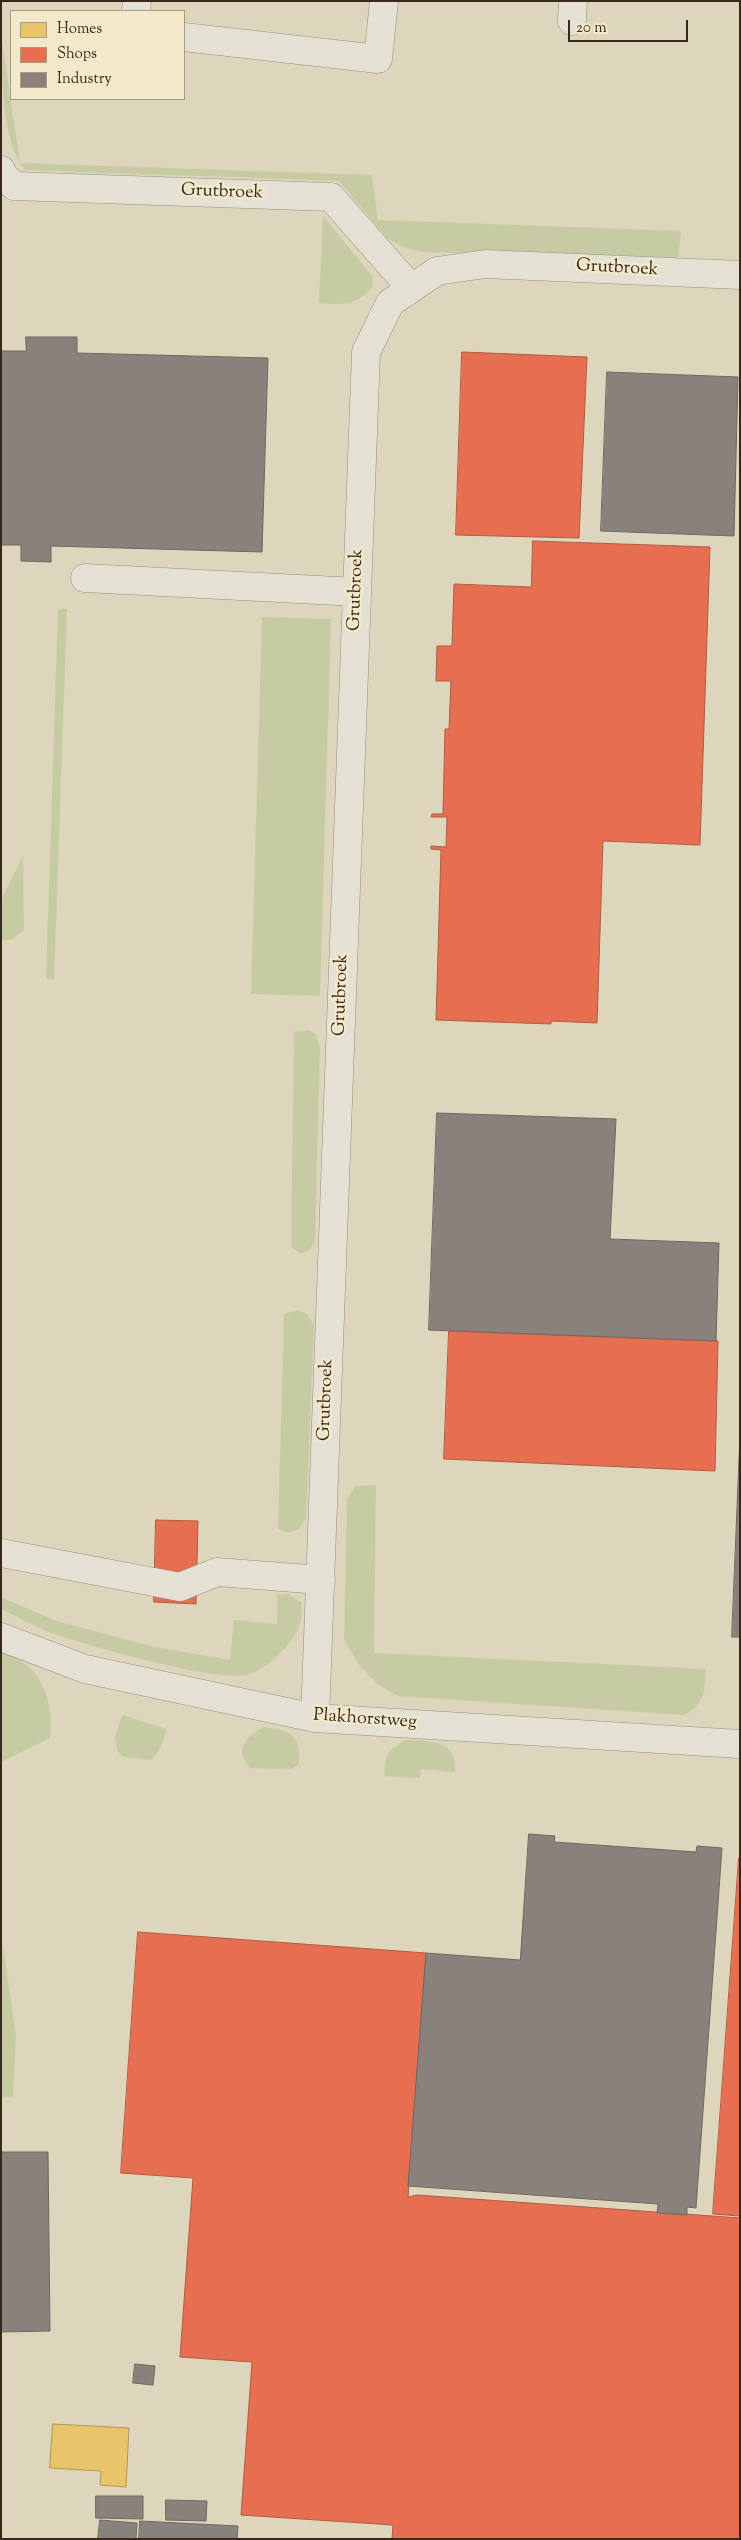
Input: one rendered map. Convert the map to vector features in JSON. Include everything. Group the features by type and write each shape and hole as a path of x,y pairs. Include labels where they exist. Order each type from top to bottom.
{"street":[{"path":"185,37 378,58 384,1"},
{"name":"Grutbroek","path":"1,170 2,174 14,186 331,197 411,288"},
{"name":"Grutbroek","path":"316,1718 366,352 390,303 436,271 485,264 740,275"},
{"path":"85,578 357,592"},
{"path":"1,1552 180,1587 217,1572 320,1580"},
{"name":"Plakhorstweg","path":"1,1637 85,1669 316,1718 740,1744"}],"green space":[{"path":"1,34 20,162 17,158 7,124"},
{"path":"21,163 372,175 378,220 681,231 678,258 423,252 403,247 387,238 339,181 25,170"},
{"path":"323,216 373,277 373,287 360,298 349,303 319,303"},
{"path":"58,609 67,609 54,980 46,978"},
{"path":"262,617 331,619 320,996 251,994"},
{"path":"23,856 24,930 11,940 1,940 1,900"},
{"path":"309,1030 316,1035 320,1048 315,1241 310,1249 301,1254 291,1247 294,1032"},
{"path":"298,1310 307,1314 314,1325 306,1518 299,1529 288,1533 278,1529 284,1314"},
{"path":"376,1485 374,1653 706,1669 703,1696 700,1701 685,1715 398,1696 377,1684 360,1666 344,1640 347,1499 356,1486"},
{"path":"288,1594 301,1602 302,1608 301,1620 294,1637 265,1666 250,1674 235,1676 211,1674 117,1653 46,1631 1,1609 1,1597 56,1621 155,1647 230,1660 234,1620 277,1624 277,1595"},
{"path":"4,1653 28,1666 35,1673 48,1699 51,1728 50,1738 1,1762 1,1654"},
{"path":"122,1715 167,1729 160,1749 151,1760 124,1757 117,1751 115,1738"},
{"path":"263,1727 280,1730 292,1735 298,1746 299,1764 292,1769 250,1768 245,1761 242,1750 251,1735"},
{"path":"406,1740 441,1744 452,1754 455,1761 455,1772 421,1769 420,1778 384,1776 385,1762 388,1754 394,1747"},
{"path":"1,1933 16,2036 13,2097 1,2097"}],"building: Homes":[{"path":"53,2424 129,2428 126,2487 100,2485 101,2471 50,2468"}],"building: Shops":[{"path":"462,352 587,357 579,538 456,535"},
{"path":"533,541 710,547 700,845 603,841 597,1023 551,1021 551,1024 436,1020 441,850 431,849 431,846 446,847 447,817 431,817 432,814 443,814 445,729 449,729 451,681 436,681 437,646 452,646 454,584 531,587"},
{"path":"449,1331 718,1341 715,1471 444,1459"},
{"path":"156,1520 198,1521 196,1604 154,1602"},
{"path":"740,1858 740,2216 713,2214"},
{"path":"138,1932 426,1953 408,2197 417,2195 740,2218 740,2539 392,2539 393,2525 241,2515 252,2362 180,2357 193,2178 121,2173"}],"building: Industry":[{"path":"26,337 77,337 77,353 268,358 262,552 51,546 51,562 21,561 21,545 1,545 1,351 26,351"},
{"path":"607,372 738,377 734,536 601,531"},
{"path":"437,1113 616,1119 610,1239 719,1243 716,1341 429,1330"},
{"path":"740,1436 740,1637 732,1637"},
{"path":"529,1834 555,1836 554,1842 696,1852 697,1846 722,1848 696,2208 687,2207 687,2215 657,2213 658,2204 408,2186 426,1953 520,1960"},
{"path":"1,2152 48,2152 50,2331 1,2332"},
{"path":"135,2364 155,2366 153,2385 133,2383"},
{"path":"96,2496 143,2496 143,2519 96,2518"},
{"path":"166,2500 207,2501 206,2521 166,2520"},
{"path":"100,2520 137,2523 136,2539 98,2539"},
{"path":"140,2521 238,2526 237,2539 139,2539"}]}
